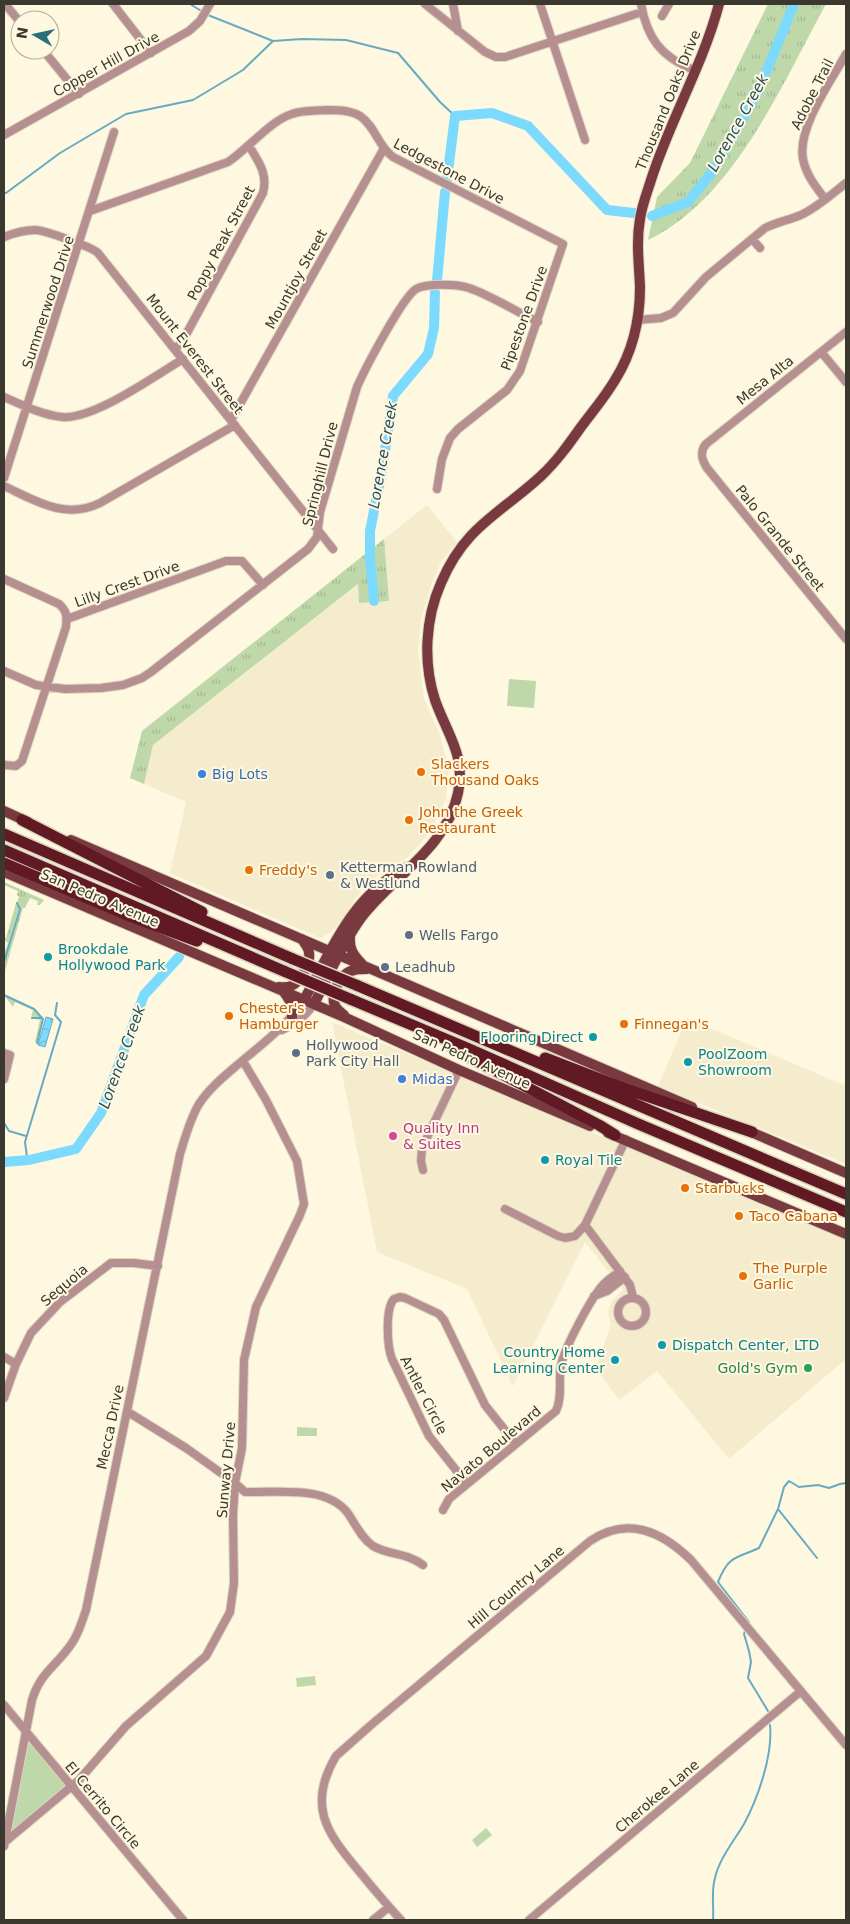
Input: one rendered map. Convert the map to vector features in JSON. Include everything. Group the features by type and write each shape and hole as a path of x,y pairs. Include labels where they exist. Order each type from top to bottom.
{"highway":[{"path":"22,820 293,959"},
{"path":"4,834 846,1194"},
{"path":"4,850 846,1212"},
{"path":"4,863 127,915 231,954 272,966"},
{"path":"418,1028 461,1053 620,1137"},
{"path":"455,1028 514,1046 623,1088 752,1132"}],"main road":[{"name":"Thousand Oaks Drive","path":"314,1004 346,933 351,914 372,891 393,874 413,863 428,848 450,816 459,783 460,767 457,750 431,687 428,666 428,629 434,599 447,568 464,542 484,521 532,484 553,464 605,395 627,358 637,320 640,286 638,238 642,210 664,140 709,35 719,4"},
{"path":"4,811 846,1173"},
{"name":"San Pedro Avenue","path":"4,872 350,1019 459,1070 846,1234"},
{"path":"302,939 322,942 346,933 354,957 367,968"},
{"path":"278,989 289,987 299,979 310,956 309,950 302,939"},
{"name":"Mecca Drive","path":"304,1000 335,954"},
{"path":"350,1019 339,1011 334,1003 337,987 348,972 367,968"},
{"path":"278,989 290,1000 292,1017"}],"street":[{"path":"113,4 151,53"},
{"name":"Copper Hill Drive","path":"4,134 193,28 200,21 210,4"},
{"path":"425,4 485,52 499,57 505,57 552,41 641,8 650,34 659,47 676,62 694,70"},
{"path":"453,4 458,31"},
{"path":"540,4 585,140"},
{"path":"662,16 668,4"},
{"name":"Adobe Trail","path":"826,199 808,172 803,159 803,140 808,122 846,54"},
{"path":"51,60 78,94"},
{"name":"Ledgestone Drive","path":"90,210 224,164 249,146 274,124 292,114 336,110 354,113 362,118 375,135 383,150 393,158 563,244"},
{"name":"Summerwood Drive","path":"4,478 114,132"},
{"name":"Poppy Peak Street","path":"175,349 182,342 263,193 265,186 264,172 249,146"},
{"name":"Mountjoy Street","path":"233,423 383,150"},
{"path":"637,320 661,318 673,313 706,277 752,239 774,223 804,214 846,183"},
{"name":"Mount Everest Street","path":"4,236 24,231 41,230 98,253 333,549"},
{"path":"752,239 760,248"},
{"name":"Pipestone Drive","path":"437,489 447,443 458,428 507,390 523,364 563,244"},
{"name":"Springhill Drive","path":"4,672 36,685 65,689 112,688 138,680 151,672 308,549 314,542 318,530 320,512 357,387 404,302 412,292 426,286 466,287 538,322"},
{"name":"Mesa Alta","path":"702,450 706,444 846,332"},
{"path":"822,353 846,382"},
{"path":"4,397 46,414 62,417 85,414 98,409 183,359"},
{"path":"4,486 56,508 68,511 88,508 100,503 233,423"},
{"name":"Palo Grande Street","path":"702,450 702,456 707,468 846,639"},
{"name":"Lilly Crest Drive","path":"4,579 59,604 65,610 67,619 226,561 242,562 262,585"},
{"path":"4,766 16,766 22,760 67,619"},
{"name":"Mecca Drive","path":"4,1844 32,1700 36,1688 41,1678 72,1643 86,1610 180,1154 199,1104 215,1084 276,1034 292,1017 304,1000"},
{"name":"Mecca Drive","path":"276,1034 298,1022 314,1004"},
{"path":"4,1078 7,1054"},
{"name":"Sunway Drive","path":"4,1844 72,1787 126,1726 206,1656 230,1612 234,1583 233,1516 235,1483 242,1448 244,1360 250,1326 256,1307 304,1204 298,1161 243,1061"},
{"path":"422,1170 422,1148 459,1070"},
{"path":"505,1209 564,1238 575,1236 585,1225 620,1137"},
{"path":"585,1225 630,1285 633,1297"},
{"name":"Sequoia","path":"4,1398 16,1364 31,1333 60,1302 111,1263 158,1266"},
{"name":"Navato Boulevard","path":"443,1510 449,1499 556,1411 560,1398 562,1364 594,1296 607,1291 622,1274"},
{"name":"Antler Circle","path":"468,1484 429,1436 392,1359 389,1347 389,1309 394,1299 406,1298 439,1314 444,1320 485,1405 516,1444"},
{"path":"4,1357 16,1364"},
{"path":"128,1412 186,1448 245,1492 308,1493 334,1500 346,1511 372,1545 408,1556 422,1565"},
{"name":"Hill Country Lane","path":"401,1920 339,1847 327,1828 323,1814 322,1798 324,1784 332,1763 336,1756 371,1724 595,1538 606,1533 631,1529 652,1532 675,1545 690,1560 846,1745"},
{"name":"Cherokee Lane","path":"529,1920 801,1691"},
{"name":"El Cerrito Circle","path":"4,1706 183,1920"},
{"path":"373,1920 389,1907"}],"shaded area":[{"path":"427,505 457,542 441,562 431,586 421,619 418,651 424,698 440,735 449,770 446,798 431,831 407,858 366,883 340,923 330,933 320,938 170,873 186,802 144,784 153,745 359,584 388,601 384,539"},
{"path":"687,1018 846,1086 846,1164 658,1086"},
{"path":"332,1022 846,1240 846,1359 729,1459 657,1371 619,1400 596,1368 611,1325 608,1312 611,1302 623,1290 585,1242 513,1386 467,1289 377,1252"}],"green space":[{"path":"768,4 826,4 773,103 753,137 731,168 706,197 679,221 648,240 657,197 690,163"},
{"path":"384,539 389,601 359,603 358,584 153,745 144,784 130,778 142,731"},
{"path":"509,679 536,681 534,708 507,706"},
{"path":"4,882 44,900 40,905 37,905 38,901 30,898 25,908 23,908 4,974 4,963 20,908 4,961 4,954 8,943 4,940 4,937 6,938 16,903 19,906 17,903 19,897 17,895 18,891 4,885"},
{"path":"4,995 34,1010 43,1019 37,1042 35,1042 40,1020 31,1018 33,1010 15,1002 13,1007"},
{"path":"297,1427 317,1428 317,1436 297,1436"},
{"path":"315,1676 316,1685 297,1687 296,1678"},
{"path":"27,1742 30,1742 66,1786 12,1834 8,1834"},
{"path":"486,1828 492,1835 477,1847 472,1840"}],"water":[{"path":"46,1017 53,1019 45,1047 38,1045"}],"waterway":[{"path":"190,4 203,12"},
{"name":"Lorence Creek","path":"652,216 688,202 713,171 758,92 794,4"},
{"path":"208,15 273,41"},
{"path":"4,193 60,153 126,114 193,100 243,70 273,41 302,39 346,40 398,53 440,102 455,116"},
{"name":"Lorence Creek","path":"447,179 455,116 492,113 528,126 607,210 634,213"},
{"name":"Lorence Creek","path":"437,281 445,192"},
{"name":"Lorence Creek","path":"374,601 370,558 370,531 382,471 393,396 428,354 434,328 435,293"},
{"path":"4,962 20,909 17,903"},
{"name":"Lorence Creek","path":"4,1162 29,1160 76,1149 101,1113 144,995 179,957"},
{"path":"4,995 34,1009 43,1019 37,1043"},
{"path":"29,1160 25,1142 61,1022 55,1015 57,1003"},
{"path":"32,1018 41,1018"},
{"path":"4,1123 9,1131 26,1136"},
{"path":"749,1622 718,1582 729,1562 738,1556 759,1548 778,1509 784,1487 789,1481 799,1487 818,1485 829,1488 846,1483"},
{"path":"778,1509 817,1558"},
{"path":"745,1631 744,1634 751,1662 748,1678 768,1711"},
{"path":"713,1920 713,1888 717,1871 723,1857 744,1824 759,1789 767,1763 770,1725"}],"place":[{"name":"Slackers Thousand Oaks","path":"421,772"},
{"name":"Big Lots","path":"202,774"},
{"name":"John the Greek Restaurant","path":"409,820"},
{"name":"Freddy's","path":"249,870"},
{"name":"Ketterman Rowland & Westlund","path":"330,875"},
{"name":"Wells Fargo","path":"409,935"},
{"name":"Brookdale Hollywood Park","path":"48,957"},
{"name":"Leadhub","path":"385,967"},
{"name":"Chester's Hamburger","path":"229,1016"},
{"name":"Finnegan's","path":"624,1024"},
{"name":"Flooring Direct","path":"593,1037"},
{"name":"Hollywood Park City Hall","path":"296,1053"},
{"name":"PoolZoom Showroom","path":"688,1062"},
{"name":"Midas","path":"402,1079"},
{"name":"Quality Inn & Suites","path":"393,1136"},
{"name":"Royal Tile","path":"545,1160"},
{"name":"Starbucks","path":"685,1188"},
{"name":"Taco Cabana","path":"739,1216"},
{"name":"The Purple Garlic","path":"743,1276"},
{"name":"Dispatch Center, LTD","path":"662,1345"},
{"name":"Country Home Learning Center","path":"615,1360"},
{"name":"Gold's Gym","path":"808,1368"}]}
